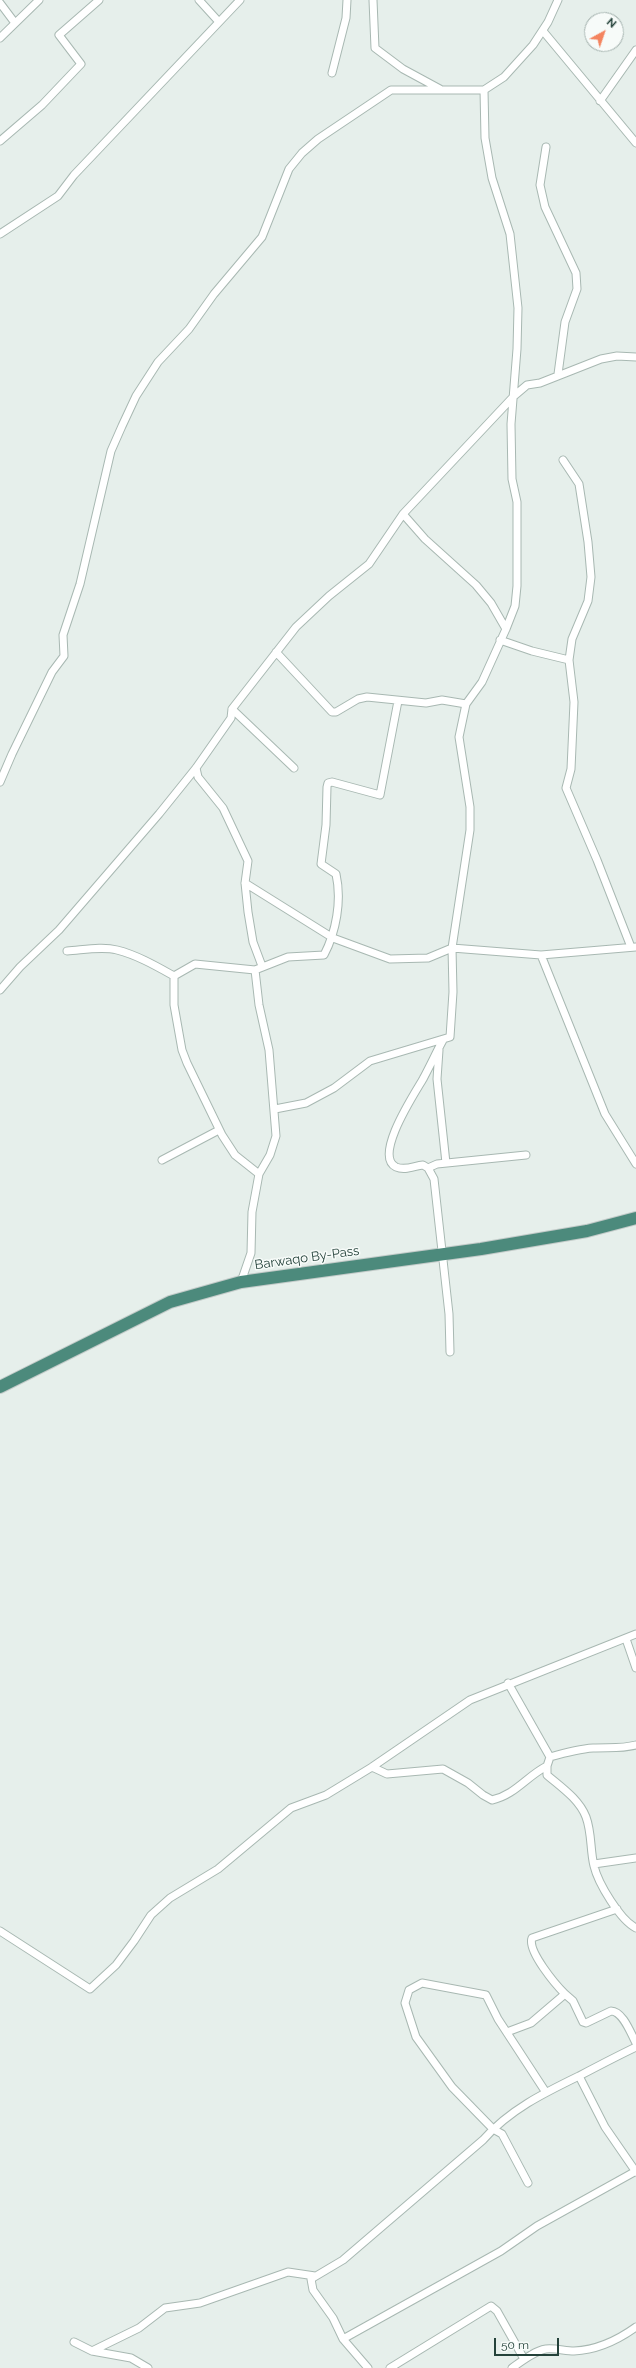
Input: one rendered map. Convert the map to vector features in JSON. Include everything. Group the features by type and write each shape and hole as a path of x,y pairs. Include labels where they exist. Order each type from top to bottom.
{"highway":[{"name":"Barwaqo By-Pass","path":"0,1387 170,1302 241,1282 587,1231 636,1218"}],"street":[{"path":"0,38 40,0"},
{"path":"0,141 42,105 81,64 59,35 99,0"},
{"path":"199,0 219,22"},
{"path":"0,234 58,196 74,174 240,0"},
{"path":"332,73 346,18 347,0"},
{"path":"373,0 375,48 403,69 441,90"},
{"path":"0,782 52,672 64,656 63,635 80,584 111,451 136,396 166,351 189,329 214,294 262,237 289,169 302,153 342,122 391,90 484,90 504,77 543,31 558,0"},
{"path":"0,4 15,23"},
{"path":"543,31 636,143"},
{"path":"600,101 636,50"},
{"path":"275,1109 306,1103 334,1088 370,1061 402,1050 450,1038 453,992 452,948 470,830 470,807 459,737 466,704 482,682 515,606 517,586 517,502 512,479 511,455 518,308 510,234 492,178 486,138 484,90"},
{"path":"546,147 540,185 545,207 576,273 577,289 565,322 558,374"},
{"path":"0,990 20,967 59,930 196,768 231,718 232,709 296,627 329,596 369,564 403,514 514,396 527,385 540,383 558,374 617,356 636,358"},
{"path":"245,883 333,938 390,959 428,958 452,948 541,955 633,947 566,788 571,769 574,702 569,660 572,639 588,601 591,577 588,542 579,484 563,460"},
{"path":"403,514 425,539 476,585 491,603 506,629"},
{"path":"500,640 532,651 569,660"},
{"path":"276,652 332,712 336,712 358,699 367,698 398,702 426,703 442,700 466,704"},
{"path":"174,976 195,964 255,970 262,966 299,955 324,955 333,938 338,886 336,874 321,864 326,824 328,783 332,782 380,795 398,702"},
{"path":"232,709 294,768"},
{"path":"196,768 198,776 223,808 248,861 245,883 253,942 262,966"},
{"path":"67,951 102,948 117,950 151,962 174,976"},
{"path":"541,955 605,1114 636,1164"},
{"path":"241,1282 251,1253 252,1212 259,1174 270,1155 276,1136 269,1050 259,1005 255,970"},
{"path":"174,976 174,1005 182,1050 219,1130 235,1155 259,1174"},
{"path":"443,1040 397,1126 389,1151 390,1160 395,1167 405,1169 423,1165 428,1168 434,1179 449,1314 450,1352"},
{"path":"439,1048 437,1079 446,1163"},
{"path":"162,1160 219,1130"},
{"path":"428,1168 446,1163 526,1155"},
{"path":"0,1931 90,1989 116,1965 151,1915 170,1898 218,1869 291,1808 326,1795 372,1768 470,1700 508,1683 636,1634"},
{"path":"626,1639 636,1668"},
{"path":"508,1683 550,1757 547,1766 547,1775 567,1790 586,1816 596,1873 617,1910 636,1928"},
{"path":"550,1757 571,1751 624,1748 636,1745"},
{"path":"372,1768 387,1774 443,1769 468,1783 482,1796 492,1800 508,1795 534,1773 547,1766"},
{"path":"594,1864 636,1858"},
{"path":"368,2368 343,2339 333,2318 311,2285 310,2281 315,2276 343,2260 483,2140 493,2129 545,2091 579,2076 636,2045 620,2015 616,2011 611,2011 586,2023 583,2022 572,2001 547,1974 531,1944 531,1940 534,1936 617,1910"},
{"path":"528,2183 502,2134 493,2129 452,2087 416,2037 405,2003 409,1990 422,1983 486,1995 507,2032 545,2091"},
{"path":"507,2032 531,2023 565,1994"},
{"path":"343,2339 501,2251 538,2226 636,2171 606,2127 579,2076"},
{"path":"92,2351 139,2328 165,2308 200,2303 288,2272 315,2276"},
{"path":"390,2368 491,2306 497,2311 524,2359"},
{"path":"512,2368 524,2359 547,2349 574,2351 592,2348 618,2340 636,2327"},
{"path":"74,2342 92,2351 131,2358 148,2368"}]}
